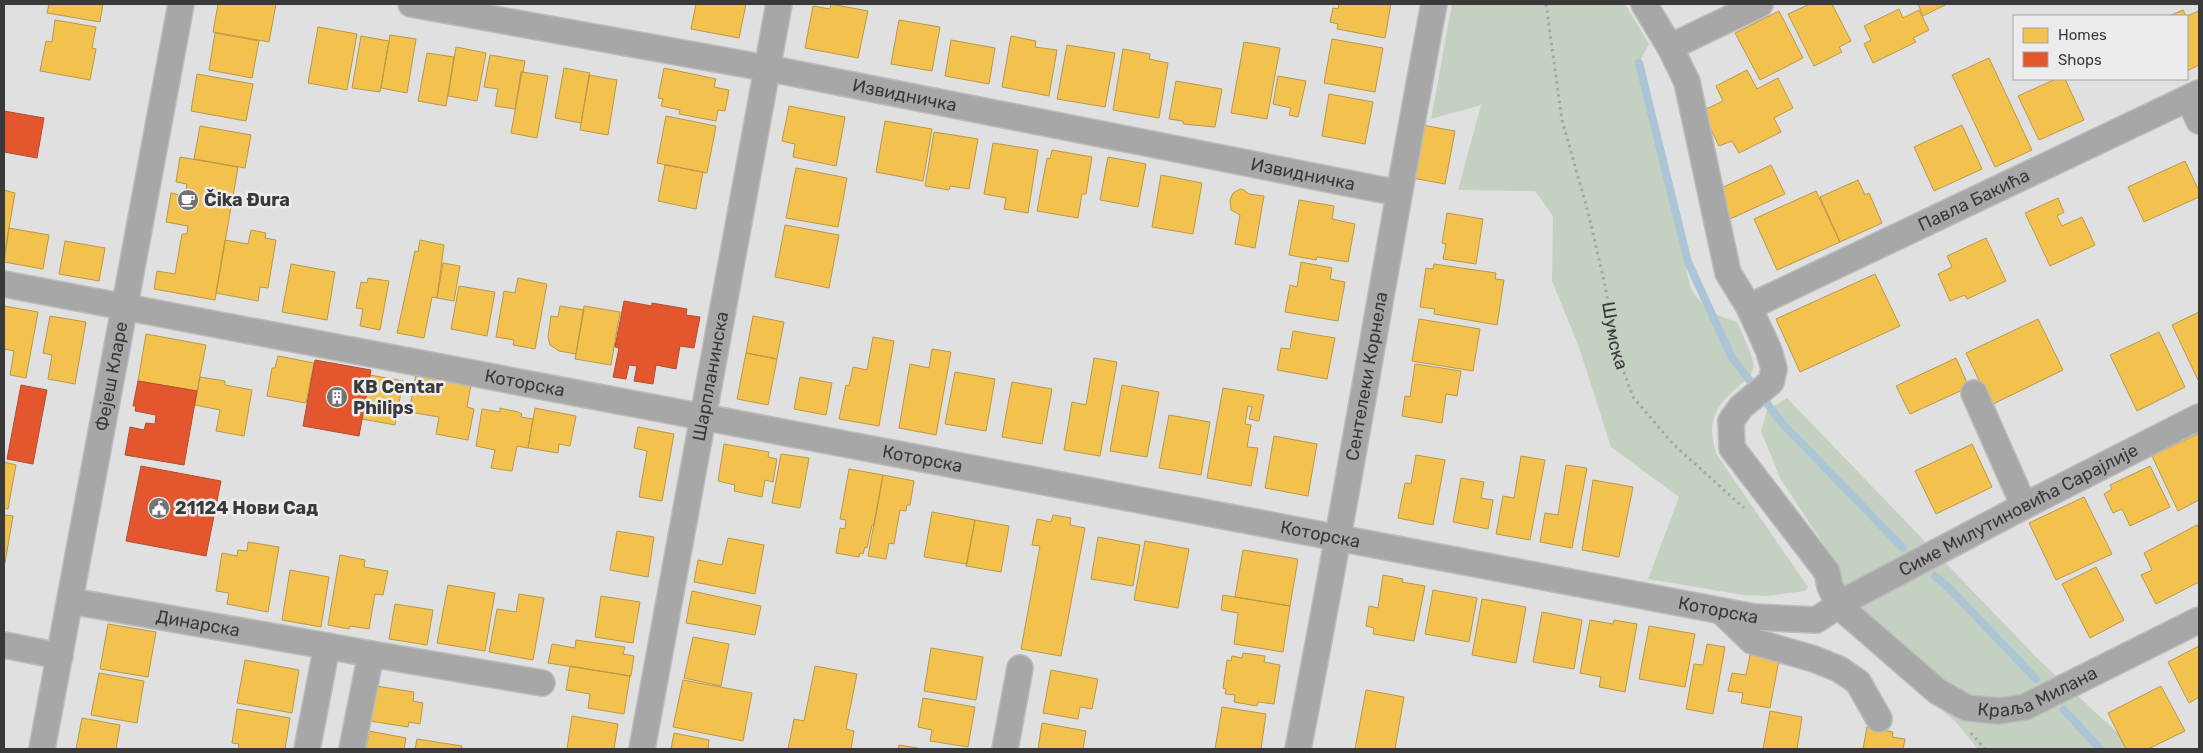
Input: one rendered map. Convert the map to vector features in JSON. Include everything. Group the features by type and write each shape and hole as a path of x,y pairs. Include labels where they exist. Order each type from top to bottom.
{"street":[{"name":"Фејеш Кларе","path":"42,749 181,4"},
{"name":"Извидничка","path":"411,4 766,68 1398,193"},
{"name":"Шарпланинска","path":"642,749 779,4"},
{"name":"Сентелеки Корнела","path":"1298,749 1340,537 1398,193 1434,4"},
{"path":"1644,4 1670,47 1687,82 1728,273 1749,307 1769,351 1774,369 1771,382 1741,407 1731,421 1732,448 1827,572 1830,586 1839,606"},
{"path":"1670,47 1760,4"},
{"path":"2194,96 2199,121"},
{"name":"Павла Бакића","path":"1749,307 2194,96"},
{"name":"Которска","path":"4,284 1754,617 1816,620 1839,606"},
{"path":"1974,393 2024,506"},
{"name":"Симе Милутиновића Сарајлије","path":"1839,606 1850,598 2024,506 2199,417"},
{"name":"Динарска","path":"70,601 542,683"},
{"name":"Краља Милана","path":"1839,606 1967,717 2025,707 2199,620"},
{"path":"1721,611 1752,641 1814,659 1839,669 1858,682 1879,719"},
{"path":"4,645 60,656"},
{"path":"307,749 327,646"},
{"path":"352,749 371,654"},
{"path":"1005,749 1020,668"}],"path":[{"name":"Шумска","path":"1546,4 1562,120 1588,212 1605,285 1616,350 1633,397 1673,444 1745,509"},
{"path":"1967,717 1985,749"}],"green space":[{"path":"1452,4 1625,4 1649,44 1641,59 1640,80 1691,289 1710,311 1737,322 1752,359 1753,369 1751,374 1723,402 1714,417 1712,434 1717,455 1808,587 1805,591 1767,596 1743,595 1648,579 1679,497 1611,447 1579,347 1552,281 1553,216 1535,191 1458,190 1481,105 1431,119"},
{"path":"1787,398 2038,659 2135,749 1978,749 1955,721 1843,628 1838,566 1780,478 1761,431 1767,410"}],"building: Homes":[{"path":"49,4 103,4 100,22 47,13"},
{"path":"218,4 276,4 269,42 213,32"},
{"path":"696,4 746,4 739,38 691,29"},
{"path":"831,4 868,11 858,58 805,48 813,6 830,9"},
{"path":"1339,4 1391,4 1385,38 1337,29 1338,24 1330,22 1333,8 1338,9"},
{"path":"1810,4 1832,4 1851,41 1839,47 1842,52 1814,66 1788,14"},
{"path":"1918,4 1947,4 1923,16"},
{"path":"1899,9 1903,18 1919,10 1929,30 1913,38 1916,42 1873,63 1864,44 1871,40 1864,26"},
{"path":"2183,10 2186,15 2171,15"},
{"path":"1779,11 1803,58 1760,80 1735,33"},
{"path":"2199,11 2199,65 2188,70 2188,16"},
{"path":"55,20 96,27 92,48 96,49 90,80 40,71 46,41 52,42"},
{"path":"899,20 940,27 932,71 891,64"},
{"path":"318,27 357,34 347,90 308,83"},
{"path":"215,33 259,41 252,78 209,70"},
{"path":"390,35 416,39 407,93 381,88"},
{"path":"361,36 389,41 380,92 352,88"},
{"path":"1011,36 1036,41 1035,47 1057,50 1049,96 1002,87"},
{"path":"1332,39 1383,48 1375,92 1324,83"},
{"path":"951,40 995,48 989,84 945,76"},
{"path":"1244,42 1280,48 1267,119 1231,113"},
{"path":"1067,45 1115,53 1105,107 1057,99"},
{"path":"456,47 486,53 477,101 448,96"},
{"path":"1123,49 1150,54 1149,59 1168,63 1159,118 1113,110"},
{"path":"427,53 454,57 446,106 418,101"},
{"path":"490,55 525,61 523,72 521,72 515,109 495,106 498,89 484,87"},
{"path":"1989,58 2032,150 1995,167 1952,75"},
{"path":"564,68 590,73 581,123 555,118"},
{"path":"664,68 716,79 714,87 729,90 725,111 718,110 716,121 679,114 680,110 661,106 663,99 658,98"},
{"path":"1747,70 1757,89 1778,78 1793,108 1774,118 1781,132 1739,153 1732,141 1719,146 1702,111 1723,101 1716,86"},
{"path":"522,72 548,76 537,138 511,133"},
{"path":"197,74 253,84 246,121 191,111"},
{"path":"589,75 617,80 608,135 580,130"},
{"path":"1278,76 1306,81 1298,117 1289,115 1291,108 1273,104"},
{"path":"2054,80 2065,80 2084,120 2039,140 2018,96"},
{"path":"1176,81 1222,89 1215,127 1183,124 1183,121 1169,119"},
{"path":"1329,94 1373,102 1365,144 1322,136"},
{"path":"789,106 845,117 836,166 793,157 795,144 782,141"},
{"path":"666,116 716,126 707,173 657,163"},
{"path":"885,121 932,129 923,181 876,172"},
{"path":"1422,125 1455,131 1445,184 1412,178"},
{"path":"1962,125 1982,169 1934,191 1914,147"},
{"path":"200,126 251,135 245,168 194,159"},
{"path":"934,132 978,139 969,189 950,186 949,190 925,186"},
{"path":"993,143 1038,150 1028,213 1004,209 1006,198 984,194"},
{"path":"1052,150 1092,157 1086,194 1082,194 1078,218 1037,211 1047,158 1050,159"},
{"path":"180,157 238,167 215,300 154,289 157,271 175,274 182,234 187,234 188,226 166,222 171,193 185,196 187,184 176,182"},
{"path":"1108,157 1146,164 1138,207 1100,200"},
{"path":"2185,161 2199,191 2199,197 2144,222 2128,187"},
{"path":"665,165 703,172 696,209 658,201"},
{"path":"1771,165 1785,194 1730,219 1717,190"},
{"path":"796,168 847,178 838,227 786,218"},
{"path":"1161,175 1202,183 1193,234 1152,227"},
{"path":"1858,180 1865,195 1869,193 1882,223 1840,242 1820,197"},
{"path":"1240,189 1249,194 1264,196 1255,248 1235,244 1240,215 1231,210 1230,200 1233,193"},
{"path":"4,190 15,193 5,251 4,251"},
{"path":"1816,191 1840,242 1777,270 1754,219"},
{"path":"2058,198 2064,212 2057,216 2062,226 2082,217 2095,245 2050,266 2025,213"},
{"path":"1299,200 1334,206 1332,219 1355,224 1348,262 1317,257 1316,260 1289,255"},
{"path":"1447,213 1483,219 1476,264 1443,259 1446,244 1442,243"},
{"path":"785,225 839,235 829,288 775,277"},
{"path":"9,228 49,235 43,269 4,262"},
{"path":"251,230 266,233 265,238 276,240 268,288 260,287 258,301 216,293 225,240 248,244"},
{"path":"1986,238 2006,281 1967,299 1965,295 1950,301 1938,274 1952,267 1947,256"},
{"path":"420,240 444,245 437,298 432,297 424,338 397,333 415,251 418,252"},
{"path":"65,241 105,248 99,281 59,274"},
{"path":"1301,262 1332,268 1330,279 1345,282 1338,321 1285,312 1290,285 1297,287"},
{"path":"443,263 460,266 454,301 437,298"},
{"path":"291,264 335,272 327,320 282,312"},
{"path":"1434,264 1496,273 1495,279 1504,280 1497,325 1434,314 1435,309 1420,307 1426,268 1433,269"},
{"path":"1875,274 1900,326 1800,372 1776,319"},
{"path":"368,278 389,281 380,330 360,326 363,309 356,308 361,282 367,283"},
{"path":"518,278 547,284 535,349 513,345 514,340 496,337 504,291 515,293"},
{"path":"459,286 495,292 487,336 451,329"},
{"path":"4,306 38,312 26,378 10,375 14,351 4,349"},
{"path":"560,306 584,310 576,354 559,351 550,345 548,337 551,316 558,317"},
{"path":"584,306 620,312 611,365 575,359"},
{"path":"2199,312 2199,379 2198,380 2172,325"},
{"path":"50,316 86,322 75,384 48,379 52,355 43,353"},
{"path":"753,316 784,322 777,359 746,353"},
{"path":"1419,319 1480,329 1473,371 1412,361"},
{"path":"2038,319 2063,370 1991,405 1966,353"},
{"path":"1293,331 1335,338 1327,379 1277,370 1281,348 1290,349"},
{"path":"2159,332 2185,387 2137,411 2110,355"},
{"path":"146,334 206,345 197,391 138,381"},
{"path":"873,337 894,341 879,426 839,419 846,385 849,386 853,367 867,370"},
{"path":"932,349 951,352 936,435 899,428 910,364 929,368"},
{"path":"746,353 777,359 768,405 737,399"},
{"path":"278,356 314,363 306,403 267,396 272,368 275,368"},
{"path":"1094,358 1117,362 1100,456 1064,450 1072,402 1086,405"},
{"path":"1956,358 1969,387 1910,414 1896,386"},
{"path":"1415,364 1461,371 1457,396 1446,394 1442,423 1402,416 1405,396 1410,397"},
{"path":"955,372 995,379 986,431 945,424"},
{"path":"416,374 471,384 467,407 474,409 468,440 436,434 439,417 409,412"},
{"path":"370,375 403,381 395,425 362,419"},
{"path":"200,377 225,381 225,385 252,390 244,436 216,431 220,410 195,405"},
{"path":"800,377 832,383 826,415 794,409"},
{"path":"1012,382 1052,389 1042,444 1002,437"},
{"path":"1122,385 1159,392 1147,457 1110,451"},
{"path":"1223,388 1264,395 1259,421 1249,419 1252,407 1248,406 1245,424 1251,425 1247,447 1258,448 1251,486 1207,478"},
{"path":"500,408 518,412 522,414 521,417 533,419 528,448 517,446 512,471 491,468 495,450 476,446 482,409 500,412"},
{"path":"535,408 576,416 570,446 559,444 558,453 528,448"},
{"path":"1169,415 1210,422 1201,475 1159,468"},
{"path":"638,427 674,434 662,501 639,497 647,451 634,448"},
{"path":"2199,433 2199,500 2178,511 2152,456"},
{"path":"1274,436 1317,444 1308,496 1265,488"},
{"path":"724,444 769,452 768,457 777,459 773,482 765,480 762,497 734,491 735,485 718,481"},
{"path":"1972,444 1992,487 1936,514 1915,471"},
{"path":"781,454 809,458 800,508 772,503"},
{"path":"1416,455 1445,460 1433,525 1398,518 1405,483 1411,484"},
{"path":"1521,456 1545,460 1530,540 1496,534 1503,496 1514,498"},
{"path":"4,462 16,465 8,509 4,508"},
{"path":"1566,465 1587,468 1572,548 1540,542 1545,513 1558,515"},
{"path":"2150,466 2170,507 2130,526 2122,509 2113,513 2104,494 2112,489 2110,485"},
{"path":"849,469 883,475 874,526 872,525 867,548 865,547 863,554 860,553 859,557 836,553 840,528 845,529 846,520 840,519"},
{"path":"883,475 914,481 910,505 907,505 906,511 900,510 894,544 889,543 886,559 868,556"},
{"path":"1461,478 1484,482 1481,498 1493,500 1488,529 1453,522"},
{"path":"1593,480 1633,487 1619,557 1582,550"},
{"path":"2084,497 2112,554 2056,580 2029,523"},
{"path":"932,512 975,520 967,564 924,557"},
{"path":"4,515 13,516 5,563 4,562"},
{"path":"1053,515 1071,518 1070,525 1085,528 1061,656 1021,649 1040,546 1032,545 1037,519 1051,522"},
{"path":"975,520 1009,526 1001,572 966,566"},
{"path":"2197,525 2199,529 2199,582 2156,604 2141,575 2152,570 2144,553"},
{"path":"617,531 654,537 648,577 610,570"},
{"path":"1098,537 1140,545 1133,586 1091,579"},
{"path":"728,538 764,545 755,594 694,582 698,560 722,565"},
{"path":"1145,541 1189,549 1178,608 1134,600"},
{"path":"248,542 279,547 268,612 227,604 229,593 216,591 222,553 237,556 238,550 247,551"},
{"path":"1243,550 1298,559 1290,606 1235,597"},
{"path":"340,555 365,560 364,567 388,571 383,595 375,594 369,629 350,626 349,629 328,625"},
{"path":"2096,567 2124,620 2090,638 2062,584"},
{"path":"290,570 329,577 321,627 282,620"},
{"path":"1383,575 1403,579 1402,582 1425,586 1414,641 1373,634 1374,628 1366,626 1369,606 1378,608"},
{"path":"448,585 495,593 485,651 437,643"},
{"path":"1433,590 1477,598 1469,642 1425,634"},
{"path":"692,591 761,606 755,635 686,623"},
{"path":"519,594 544,598 533,660 489,652 497,609 516,612"},
{"path":"1223,595 1290,606 1283,652 1234,644 1238,613 1221,610"},
{"path":"601,596 640,602 633,643 595,637"},
{"path":"1482,599 1526,607 1516,663 1472,655"},
{"path":"395,604 433,610 427,645 389,639"},
{"path":"1542,612 1582,620 1574,669 1533,662"},
{"path":"1590,620 1613,624 1614,620 1637,624 1625,692 1599,687 1601,677 1580,673"},
{"path":"108,624 156,632 148,677 100,669"},
{"path":"1649,626 1695,634 1685,687 1639,679"},
{"path":"693,637 729,644 721,686 684,678"},
{"path":"576,640 625,647 623,654 634,656 631,676 548,663 552,644 575,648"},
{"path":"1707,644 1725,647 1713,714 1686,709 1694,664 1703,665"},
{"path":"2199,646 2199,697 2189,703 2168,662"},
{"path":"931,648 983,657 976,700 924,691"},
{"path":"1243,653 1265,656 1264,662 1280,665 1274,704 1258,702 1257,706 1234,702 1235,695 1225,694 1226,689 1223,688 1227,660 1231,661 1232,656 1242,658"},
{"path":"1750,655 1779,660 1770,708 1741,703 1743,693 1728,691 1732,673 1746,675"},
{"path":"245,660 299,670 292,713 237,703"},
{"path":"570,666 630,676 624,714 588,708 590,694 566,690"},
{"path":"815,666 857,674 846,729 854,731 851,749 788,749 794,719 804,721"},
{"path":"1051,670 1098,679 1092,709 1080,707 1078,719 1043,713"},
{"path":"99,673 144,681 137,723 91,715"},
{"path":"683,680 752,693 743,741 673,727"},
{"path":"376,686 414,692 413,701 423,703 420,724 409,722 408,727 370,721"},
{"path":"2161,686 2185,731 2148,749 2126,749 2108,713"},
{"path":"1366,690 1404,697 1395,749 1355,749"},
{"path":"923,698 975,707 968,747 930,741 932,730 918,727"},
{"path":"1222,707 1266,714 1261,749 1215,749"},
{"path":"237,709 290,718 285,749 238,749 239,744 232,743"},
{"path":"1770,711 1802,717 1797,749 1763,749"},
{"path":"572,716 618,724 614,749 567,749"},
{"path":"82,718 120,725 116,749 76,749"},
{"path":"1042,723 1086,731 1083,749 1038,749"},
{"path":"1867,727 1893,732 1892,737 1905,739 1903,749 1863,749"},
{"path":"369,731 406,738 404,749 366,749"},
{"path":"674,733 709,740 708,748 714,749 671,749"},
{"path":"417,739 462,746 461,749 415,749"},
{"path":"899,745 923,749 898,749"}],"building: Shops":[{"path":"4,111 44,118 37,158 4,152"},
{"path":"624,301 652,306 652,303 687,309 686,315 700,317 694,348 680,346 676,369 656,365 653,384 634,381 637,366 629,365 626,379 613,377 619,348 615,347"},
{"name":"KB Centar Philips","path":"315,360 371,370 359,436 303,426"},
{"path":"138,381 197,391 184,465 125,455 130,427 144,430 146,423 155,424 156,415 135,411 136,406 133,406"},
{"path":"21,385 47,390 33,464 7,459"},
{"path":"141,466 221,481 206,556 126,541"}],"waterway":[{"path":"1639,63 1688,262 1731,356 1782,423 1903,548"},
{"path":"1935,576 1949,588 2036,679"},
{"path":"2064,710 2100,749"}],"place":[{"name":"Čika Đura","path":"188,200"},
{"name":"KB Centar Philips","path":"337,397"},
{"name":"21124 Нови Сад","path":"159,508"}]}
